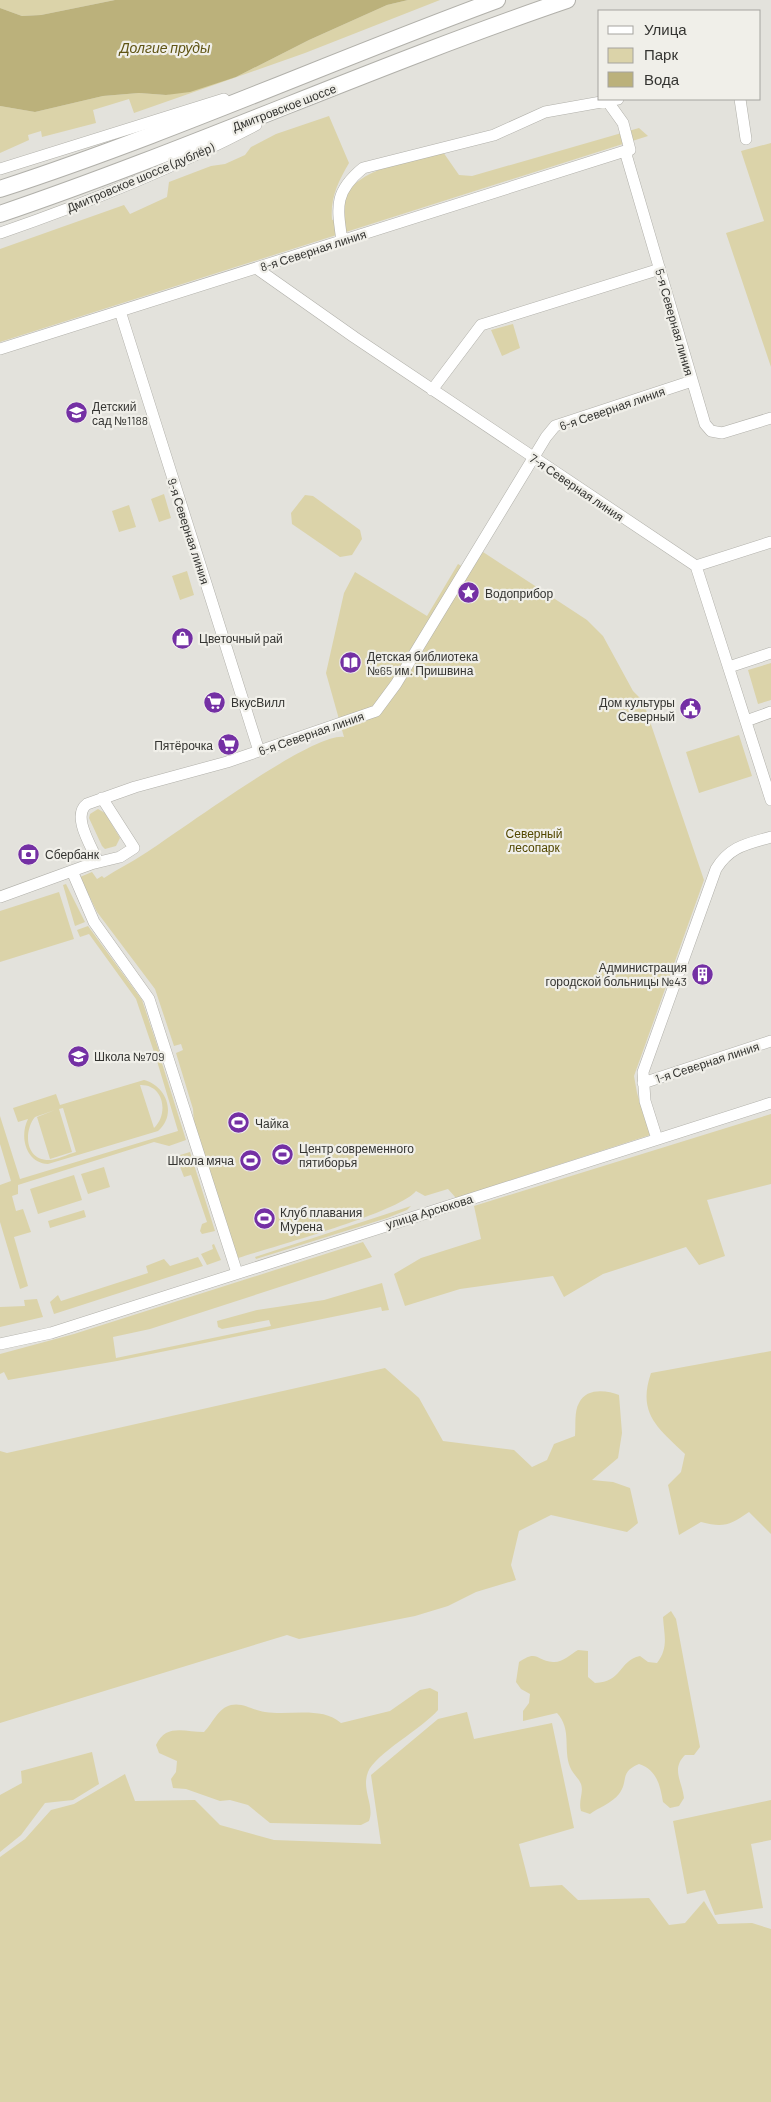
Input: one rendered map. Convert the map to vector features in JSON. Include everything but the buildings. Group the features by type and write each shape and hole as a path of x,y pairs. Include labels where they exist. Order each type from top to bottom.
{"highway":[{"name":"Дмитровское шоссе","path":"0,190 106,154 497,0"},
{"name":"Дмитровское шоссе","path":"0,214 91,183 201,138 567,0"}],"street":[{"path":"0,168 295,79"},
{"name":"Дмитровское шоссе (дублёр)","path":"0,233 48,216 216,146 304,100"},
{"path":"342,241 338,203 348,181 363,168 494,135 545,112 613,100"},
{"name":"5-я Северная линия","path":"613,100 624,123 628,150 660,269 705,424 711,431 722,433 771,418"},
{"path":"740,100 746,138"},
{"name":"8-я Северная линия","path":"0,349 628,150"},
{"name":"7-я Северная линия","path":"256,268 432,390 696,566"},
{"path":"432,390 481,325 660,269"},
{"name":"9-я Северная линия","path":"120,311 259,752"},
{"name":"6-я Северная линия","path":"98,862 80,819 85,805 102,798 259,752 376,711 396,684 533,458 555,426 692,381"},
{"path":"771,542 696,566 771,800"},
{"path":"729,666 771,653"},
{"path":"746,721 771,712"},
{"path":"0,897 98,862 120,857 134,848 102,798"},
{"path":"657,1139 645,1101 643,1072 716,869 731,850 771,837"},
{"path":"72,872 94,922 149,999 237,1273"},
{"name":"1-я Северная линия","path":"643,1083 771,1042"},
{"name":"улица Арсюкова","path":"0,1344 51,1333 771,1103"}],"green space":[{"path":"0,0 115,0 41,15 22,16 0,8"},
{"path":"408,0 440,0 305,53 134,113 129,99 93,110 96,123 42,137 41,131 28,135 29,140 0,153 0,106 35,112 103,96 139,93 166,95 236,77 309,40 387,5"},
{"path":"329,116 349,163 336,190 332,204 332,220 344,216 345,200 350,189 359,180 402,162 443,152 459,175 472,176 639,128 648,136 0,342 0,249 124,205 130,214 167,197 169,182 211,166 225,164 245,155 251,147 276,134"},
{"path":"771,143 771,367 726,233 764,221 741,151"},
{"path":"513,324 520,348 502,356 491,330"},
{"path":"164,494 171,518 159,522 151,499"},
{"path":"305,495 313,496 360,530 362,539 352,555 340,557 292,524 291,513"},
{"path":"129,505 136,527 119,532 112,511"},
{"name":"Северный лесопарк","path":"483,552 587,620 603,636 633,691 643,701 704,880 634,1076 637,1093 650,1135 456,1198 448,1189 425,1196 416,1191 386,1209 361,1219 238,1258 194,1123 193,1109 176,1053 183,1050 181,1044 174,1046 155,989 97,912 80,877 92,872 97,879 102,876 104,878 139,857 276,766 328,739 344,737 326,673 344,593 355,572 427,616 458,564 470,571"},
{"path":"187,571 194,595 180,600 172,576"},
{"path":"771,663 771,700 758,704 748,670"},
{"path":"739,735 752,776 699,793 686,752"},
{"path":"98,809 105,813 120,838 116,846 105,849 102,846 89,818 90,814"},
{"path":"66,884 85,922 75,926 63,885"},
{"path":"59,892 74,939 0,962 0,911"},
{"path":"88,926 142,1000 160,1054 155,1055 136,999 89,934 80,937 77,930"},
{"path":"161,1060 186,1140 169,1146 154,1142 18,1185 18,1194 12,1196 16,1211 23,1209 31,1232 14,1237 28,1286 20,1289 0,1222 0,1185 11,1181 0,1144 0,1116 20,1179 178,1131 157,1061"},
{"path":"144,1080 159,1088 167,1102 168,1109 164,1124 158,1131 48,1164 40,1163 34,1159 26,1148 24,1133 28,1119 18,1122 13,1108 56,1094 60,1105","holes":["140,1085 154,1089 162,1101 162,1115 154,1128","63,1108 76,1152 52,1160 41,1159 35,1155 28,1143 29,1129 35,1117 55,1110 37,1117 50,1159 72,1152 59,1109"]},
{"path":"771,1114 771,1184 707,1200 725,1256 699,1265 686,1247 603,1274 564,1297 553,1276 460,1289 405,1306 394,1274 421,1258 481,1239 474,1206"},
{"path":"190,1152 215,1231 202,1234 200,1231 202,1224 207,1222 191,1175 184,1177 177,1159 180,1155"},
{"path":"104,1167 110,1187 88,1194 81,1174"},
{"path":"74,1175 82,1200 38,1214 30,1189"},
{"path":"411,1206 407,1210 387,1218 256,1259 255,1257"},
{"path":"84,1210 86,1217 50,1228 48,1221"},
{"path":"363,1242 372,1257 150,1329 113,1337 116,1358 271,1326 269,1320 222,1329 218,1327 217,1321 257,1310 324,1300 382,1283 389,1310 382,1311 381,1307 117,1361 8,1380 4,1372 0,1374 0,1354 74,1334"},
{"path":"214,1244 221,1260 207,1265 201,1254 213,1249 212,1245"},
{"path":"198,1257 203,1266 54,1314 50,1302 58,1295 61,1301 148,1273 146,1266 164,1259 170,1266"},
{"path":"37,1299 43,1317 0,1327 0,1307 25,1306 24,1300"},
{"path":"771,1351 771,1534 749,1512 737,1520 726,1524 716,1525 701,1522 679,1535 668,1485 681,1472 685,1454 659,1428 648,1410 647,1387 651,1373"},
{"path":"385,1368 419,1398 443,1441 514,1450 532,1467 547,1460 554,1444 575,1436 576,1410 582,1398 591,1393 602,1391 619,1395 622,1433 618,1458 592,1480 613,1482 630,1488 638,1523 627,1532 551,1515 519,1531 511,1565 516,1580 476,1592 448,1606 415,1616 299,1639 287,1635 0,1723 0,1451 7,1453"},
{"path":"671,1611 676,1619 700,1747 694,1755 685,1755 679,1765 678,1775 684,1798 679,1806 670,1808 663,1802 659,1784 654,1774 639,1764 629,1770 622,1789 613,1800 590,1814 581,1811 582,1787 570,1767 566,1732 562,1719 557,1713 523,1721 523,1711 529,1703 530,1694 521,1689 516,1682 519,1662 534,1656 556,1662 563,1660 578,1650 588,1651 588,1677 595,1683 604,1682 616,1675 628,1662 640,1656 648,1662 657,1663 664,1646 663,1617"},
{"path":"430,1688 438,1692 438,1710 422,1725 389,1749 372,1765 368,1772 366,1785 370,1815 369,1821 361,1825 270,1823 248,1805 230,1800 220,1801 186,1789 173,1788 171,1779 176,1772 177,1761 159,1753 156,1745 160,1738 171,1731 204,1732 219,1712 235,1704 265,1712 315,1713 333,1718 341,1723 390,1711 420,1690"},
{"path":"467,1712 474,1739 552,1723 574,1828 519,1844 530,1887 562,1885 578,1900 649,1898 669,1925 685,1923 704,1901 718,1924 752,1923 771,1929 771,2102 0,2102 0,1857 25,1839 51,1810 74,1804 125,1774 135,1801 195,1800 220,1825 274,1840 381,1844 371,1775 438,1719"},
{"path":"92,1752 99,1784 73,1800 45,1803 21,1835 0,1852 0,1795 22,1783 21,1771"},
{"path":"771,1800 771,1840 751,1844 763,1908 715,1915 705,1890 687,1894 673,1821"}],"water":[{"name":"Долгие пруды","path":"115,0 408,0 387,5 309,40 236,77 190,92 166,95 139,93 103,96 35,112 0,106 0,8 22,16 41,15"}],"place":[{"name":"Детский сад №1188","path":"76,413"},
{"name":"Водоприбор","path":"469,593"},
{"name":"Цветочный рай","path":"183,638"},
{"name":"Детская библиотека №65 им. Пришвина","path":"351,663"},
{"name":"ВкусВилл","path":"215,702"},
{"name":"Дом культуры Северный","path":"691,709"},
{"name":"Пятёрочка","path":"229,745"},
{"name":"Сбербанк","path":"29,854"},
{"name":"Администрация городской больницы №43","path":"703,974"},
{"name":"Школа №709","path":"78,1056"},
{"name":"Чайка","path":"239,1123"},
{"name":"Центр современного пятиборья","path":"283,1155"},
{"name":"Школа мяча","path":"250,1160"},
{"name":"Клуб плавания Мурена","path":"264,1219"}]}
